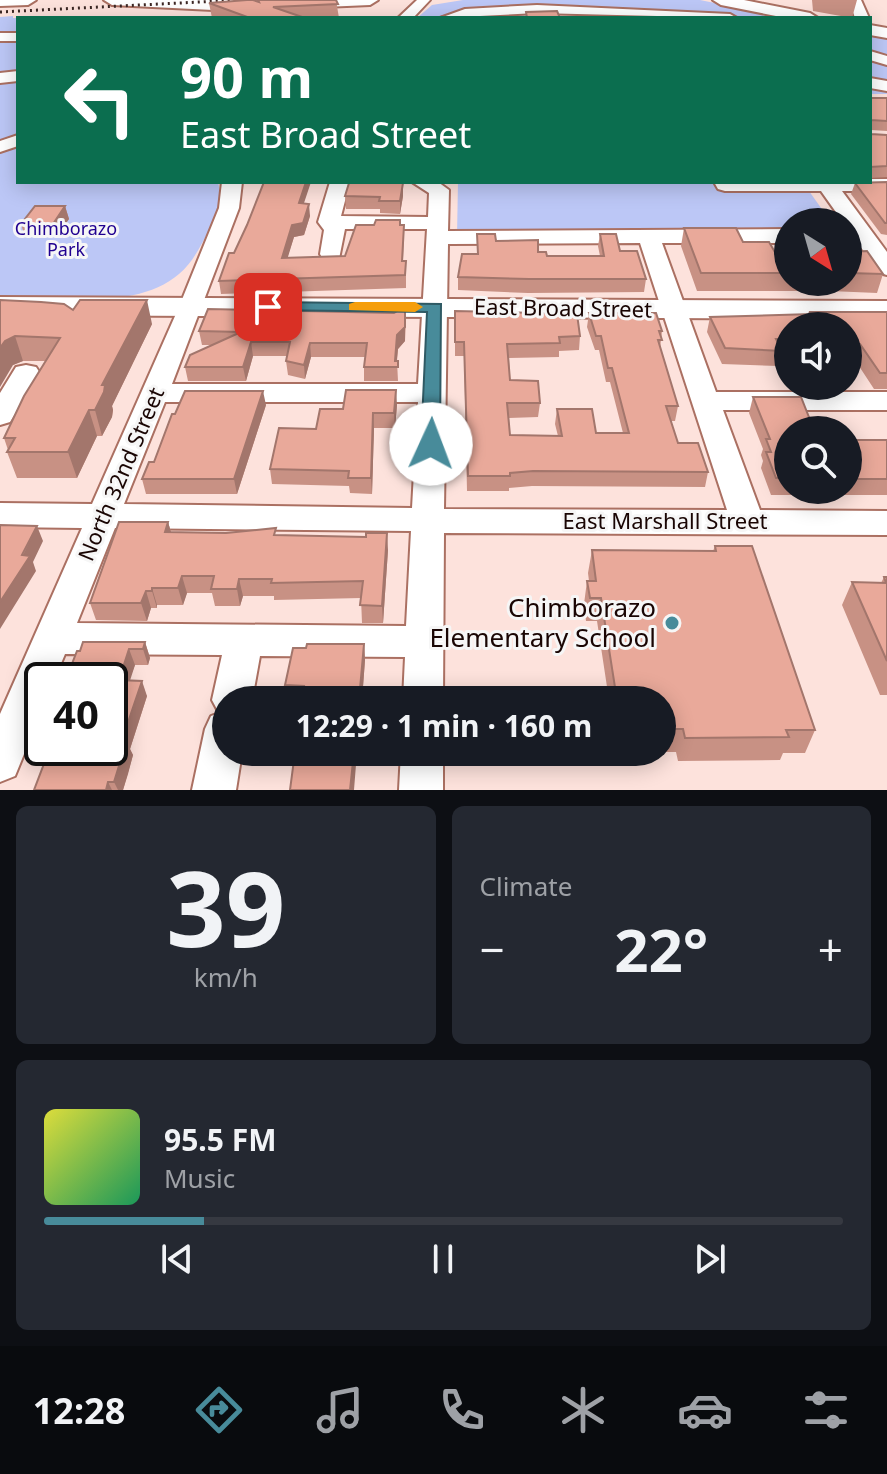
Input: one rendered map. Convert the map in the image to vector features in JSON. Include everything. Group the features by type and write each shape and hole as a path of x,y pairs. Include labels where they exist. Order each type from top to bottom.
{"main road":[{"path":"0,1 28,0"},
{"path":"112,0 233,6 370,0"},
{"path":"180,0 286,0"},
{"path":"730,5 798,16"},
{"name":"East Broad Street","path":"0,306 887,310"}],"street":[{"path":"407,16 424,0"},
{"path":"449,16 472,8 535,6 673,11 730,5"},
{"name":"North 32nd Street","path":"0,762 191,307 229,208 233,184"},
{"path":"329,222 339,184"},
{"path":"423,686 439,190 428,184"},
{"path":"827,184 840,208"},
{"path":"856,184 887,185"},
{"path":"329,222 437,231 774,236"},
{"path":"329,222 335,230 331,254"},
{"path":"648,235 747,521"},
{"path":"862,242 885,262"},
{"path":"155,393 433,393"},
{"path":"706,401 887,401"},
{"name":"East Marshall Street","path":"0,515 887,523"},
{"path":"52,638 425,642"},
{"path":"235,686 244,640"},
{"path":"214,790 219,766"},
{"path":"421,790 422,766"}],"green space":[{"path":"463,0 700,0 779,16 419,16 432,5"},
{"name":"Chimborazo Park","path":"0,17 16,18 16,184 218,184 218,209 201,245 184,270 161,286 118,298 93,300 0,298"},
{"path":"872,35 887,38 887,94 872,94"},
{"path":"458,184 740,184 809,191 821,208 774,208 774,233 457,235"}],"building":[{"path":"336,0 338,4 273,7 299,16 245,16 209,3"},
{"path":"557,11 559,16 527,16 526,12"},
{"path":"872,98 887,98 887,121 872,120"},
{"path":"872,134 887,135 887,166 872,167"},
{"path":"887,182 887,223 856,184"},
{"path":"263,184 305,184 299,203 309,204 303,223 292,225 282,258 345,256 356,225 374,225 376,220 400,220 400,225 404,225 402,261 406,261 405,275 219,281 229,253 234,253"},
{"path":"349,184 403,184 400,201 345,196"},
{"path":"35,206 65,206 53,224 21,224"},
{"path":"684,228 736,228 743,242 769,242 774,251 774,273 701,273"},
{"path":"477,234 495,234 496,241 538,240 538,252 546,252 547,256 604,256 600,234 616,234 620,251 637,251 646,279 458,277 462,254 478,254"},
{"path":"862,251 867,251 883,274 862,273"},
{"path":"0,300 64,304 73,310 80,300 147,300 102,385 105,385 104,392 95,410 89,410 68,452 7,452 15,438 4,438 24,396 60,338 15,336 0,348"},
{"path":"405,306 405,327 397,335 395,361 398,361 398,367 364,367 367,343 310,343 304,365 286,361 290,342 251,342 243,367 185,367 190,355 241,332 199,331 208,309 394,313"},
{"path":"455,311 577,314 580,336 559,337 560,343 507,344 510,380 538,381 540,403 507,403 510,435 562,436 557,409 592,409 596,433 629,433 612,368 608,368 601,336 596,336 589,313 656,313 662,331 659,331 662,340 658,340 678,406 666,406 678,443 698,443 708,472 533,471 510,473 510,476 468,476 464,342 455,342"},
{"path":"862,312 887,312 887,373 880,373 862,347"},
{"path":"774,315 774,351 725,348 710,317"},
{"path":"346,390 396,390 394,413 373,413 371,478 348,478 349,471 270,469 279,428 316,429 320,409 343,409"},
{"path":"185,391 263,391 234,479 142,479 149,462 154,462 172,414 175,414"},
{"path":"753,397 802,400 808,416 774,416 774,473 766,452 771,452 766,439 770,439"},
{"path":"862,440 887,440 887,479 862,479"},
{"path":"119,522 168,522 165,532 226,533 276,528 274,535 366,537 366,533 387,533 382,606 360,605 363,581 271,583 272,579 239,579 237,589 211,589 214,576 182,576 178,588 152,588 152,591 146,591 141,603 90,603"},
{"path":"0,525 37,526 22,555 30,556 0,602"},
{"path":"715,546 752,546 815,730 786,730 789,737 685,738 683,729 676,729 676,686 615,686 601,598 590,598 587,581 596,581 592,550 716,551"},
{"path":"884,577 887,577 887,661 852,582 886,583"},
{"path":"83,642 145,642 143,649 129,649 125,662 73,662 77,651 80,651"},
{"path":"307,644 364,644 360,686 285,685 293,648 306,648"},
{"path":"128,680 142,681 128,722"},
{"path":"43,766 119,766 114,782 108,782 106,790 34,790"},
{"path":"293,766 353,766 350,790 290,790"}],"railway":[{"path":"0,12 240,0"}],"slow traffic":[{"path":"355,307 415,307"}],"place":[{"name":"Chimborazo Elementary School","path":"672,623"}],"route":[{"path":"268,307 435,307 431,444"}]}
